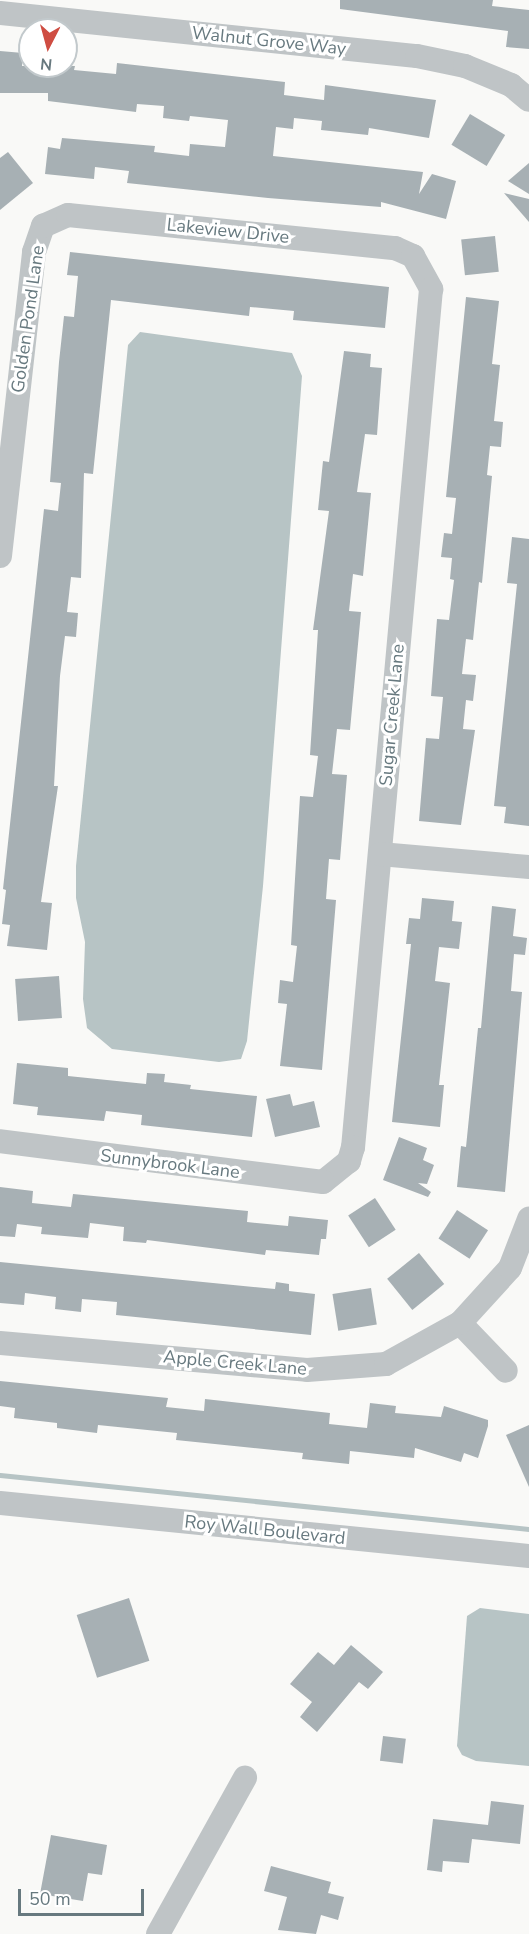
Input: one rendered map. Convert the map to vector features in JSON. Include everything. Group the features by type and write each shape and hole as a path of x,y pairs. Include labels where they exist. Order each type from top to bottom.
{"street":[{"name":"Walnut Grove Way","path":"0,13 417,56 465,66 511,85 529,100"},
{"name":"Lakeview Drive","path":"43,226 68,215 395,248 413,256"},
{"name":"Golden Pond Lane","path":"0,556 34,252 43,226"},
{"name":"Sugar Creek Lane","path":"338,1173 349,1161 353,1147 431,289 413,256"},
{"path":"380,854 529,867"},
{"name":"Sunnybrook Lane","path":"0,1142 323,1182 338,1173"},
{"name":"Apple Creek Lane","path":"0,1343 307,1370 386,1364 460,1323 510,1268 529,1219"},
{"path":"460,1323 506,1371"},
{"name":"Roy Wall Boulevard","path":"0,1503 529,1556"},
{"path":"158,1934 245,1778"}],"shaded area":[{"path":"140,332 292,353 302,376 263,886 247,1041 241,1059 219,1062 112,1049 87,1028 83,999 85,942 76,898 76,866 128,345"},
{"path":"480,1608 529,1614 529,1766 476,1761 462,1755 457,1746 467,1616"}],"building":[{"path":"340,0 493,0 492,6 529,10 529,49 506,47 508,31 340,9"},
{"path":"0,51 18,53 18,78 78,78 78,70 116,74 117,63 285,82 284,95 324,100 325,85 436,100 429,138 369,128 368,135 321,130 322,121 294,118 293,129 276,127 273,156 423,172 419,194 432,174 456,181 446,219 381,202 381,207 127,183 129,171 95,167 94,179 45,174 48,147 60,149 62,138 155,146 154,152 189,156 190,144 225,147 228,120 190,116 189,121 163,118 164,106 137,104 136,112 48,101 48,93 0,93"},
{"path":"470,114 505,135 487,166 451,145"},
{"path":"8,152 33,183 0,210 0,158"},
{"path":"529,163 529,194 508,181"},
{"path":"504,193 529,199 529,222"},
{"path":"495,236 499,272 465,275 461,240"},
{"path":"70,252 389,287 385,328 293,320 294,311 250,307 249,316 111,300 93,474 84,473 81,578 71,577 67,612 78,613 76,637 65,636 60,676 54,786 58,786 41,902 52,903 47,950 7,946 10,925 2,924 6,890 3,889 44,509 58,511 61,483 50,482 64,316 74,317 78,276 67,275"},
{"path":"466,297 499,301 492,364 500,365 494,421 503,422 501,447 490,446 487,475 492,476 482,583 479,582 473,640 466,639 462,674 476,675 473,701 466,700 463,729 475,730 461,825 419,821 426,738 439,739 443,697 431,696 437,619 449,620 454,580 450,579 452,558 441,557 444,533 452,534 456,498 446,497"},
{"path":"344,351 371,354 370,367 382,368 377,435 365,434 357,492 371,493 363,576 353,574 349,611 361,612 350,730 337,729 332,774 347,775 340,860 329,859 326,899 336,900 322,1070 280,1066 287,1004 278,1003 280,980 293,982 297,946 291,945 300,796 313,797 318,756 310,755 318,630 313,630 329,511 318,510 323,461 329,462"},
{"path":"512,537 529,539 529,826 504,823 506,807 494,806 517,584 507,583"},
{"path":"422,898 454,901 452,921 462,922 459,949 439,947 435,981 450,983 439,1085 444,1085 440,1127 392,1122 411,944 406,944 409,918 420,919"},
{"path":"492,906 516,909 513,936 527,938 525,955 514,954 511,991 522,992 505,1192 457,1187 461,1146 466,1147 478,1028 481,1028"},
{"path":"59,976 62,1018 18,1021 15,979"},
{"path":"17,1063 68,1068 68,1076 146,1084 147,1073 165,1074 164,1082 191,1085 190,1089 257,1096 252,1137 141,1125 142,1115 106,1111 104,1121 37,1115 38,1107 13,1104"},
{"path":"290,1094 293,1106 314,1101 320,1127 275,1137 266,1099"},
{"path":"399,1137 427,1148 423,1160 434,1165 427,1184 418,1183 431,1192 428,1197 383,1180"},
{"path":"0,1187 33,1191 32,1203 71,1207 73,1194 248,1211 247,1222 288,1226 289,1216 328,1220 326,1239 321,1239 319,1255 266,1250 265,1255 147,1240 146,1243 123,1241 124,1227 90,1223 88,1238 41,1234 42,1227 17,1224 15,1237 0,1236"},
{"path":"375,1198 396,1230 369,1247 348,1215"},
{"path":"457,1210 488,1230 470,1259 438,1239"},
{"path":"419,1253 444,1284 412,1310 387,1279"},
{"path":"0,1262 275,1289 276,1282 289,1284 289,1291 315,1294 311,1335 116,1315 117,1302 82,1299 81,1312 55,1309 56,1297 25,1293 24,1305 0,1303"},
{"path":"371,1288 377,1325 338,1331 332,1294"},
{"path":"0,1381 168,1398 166,1407 204,1411 205,1399 330,1413 329,1424 367,1428 370,1403 396,1406 395,1413 441,1417 444,1406 488,1420 488,1426 478,1458 464,1453 461,1462 415,1448 414,1458 350,1451 349,1464 302,1459 303,1453 176,1440 177,1433 98,1425 97,1433 57,1428 57,1423 14,1418 15,1408 0,1406"},
{"path":"529,1425 529,1487 506,1435"},
{"path":"129,1598 149,1661 97,1678 77,1615"},
{"path":"351,1645 383,1672 368,1689 359,1682 317,1732 300,1717 312,1702 290,1684 318,1652 334,1665"},
{"path":"383,1736 406,1739 403,1764 380,1761"},
{"path":"491,1801 524,1805 520,1844 472,1839 469,1863 443,1861 442,1872 427,1870 433,1819 488,1825"},
{"path":"51,1835 107,1845 102,1875 88,1873 83,1901 40,1894"},
{"path":"271,1866 331,1882 328,1893 344,1897 338,1920 321,1915 316,1934 278,1930 287,1897 264,1891"}],"waterway":[{"path":"0,1475 529,1529"}]}
